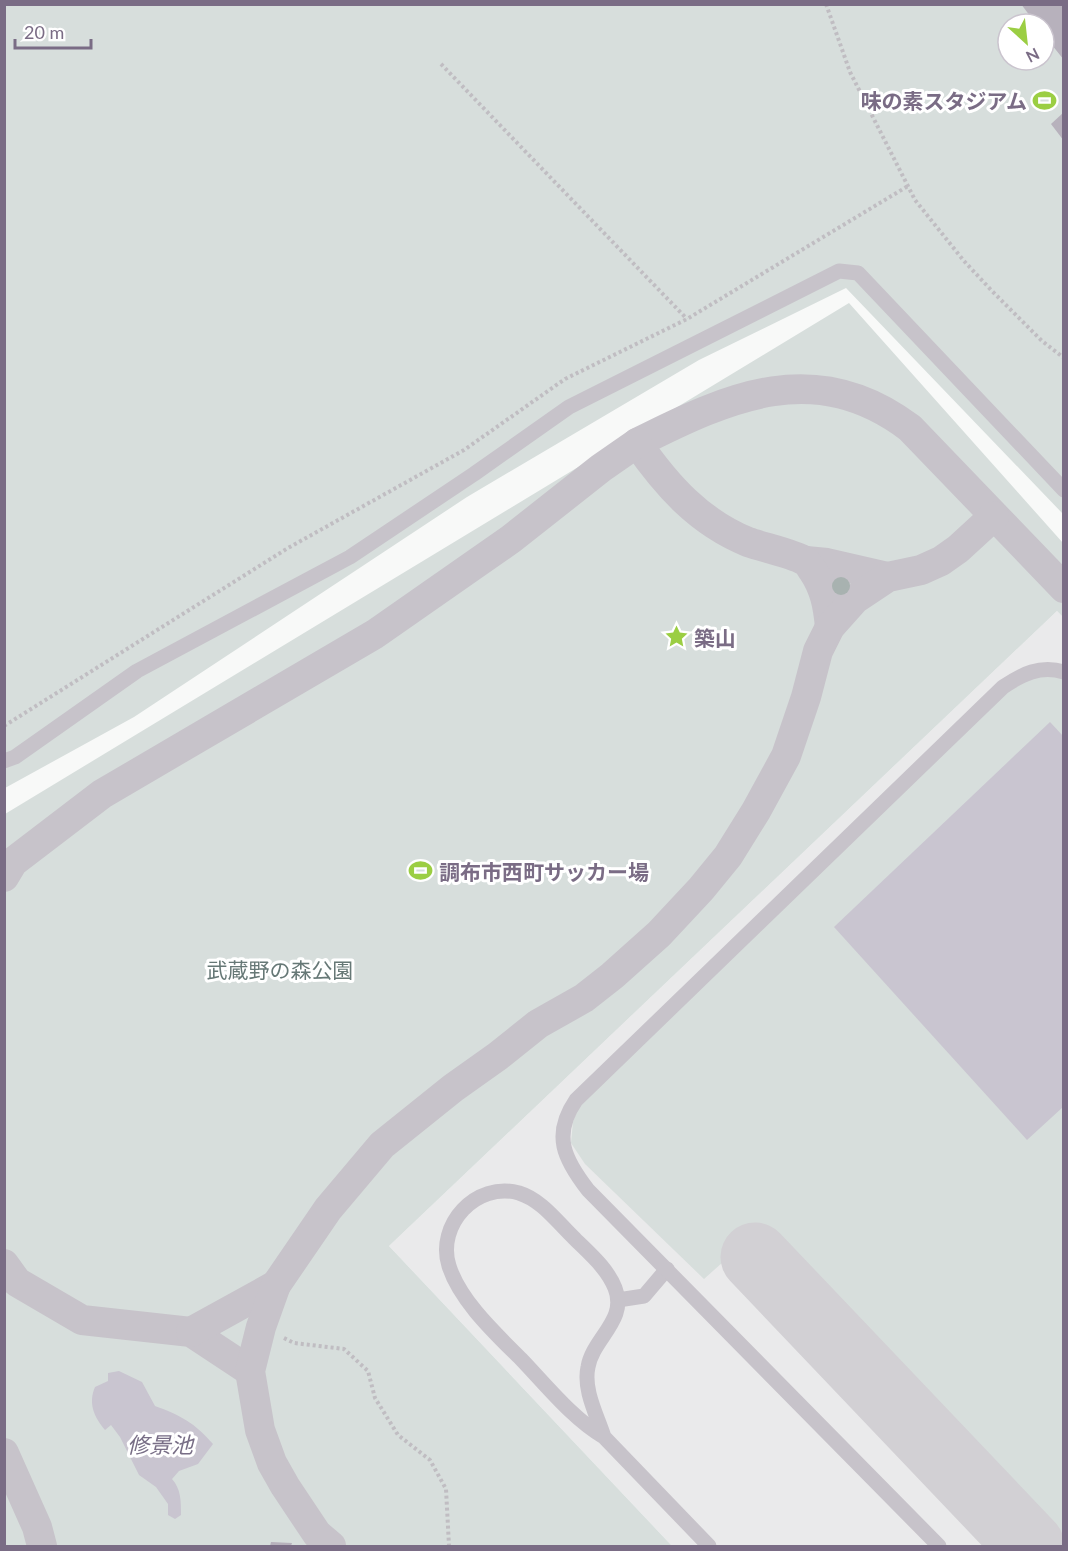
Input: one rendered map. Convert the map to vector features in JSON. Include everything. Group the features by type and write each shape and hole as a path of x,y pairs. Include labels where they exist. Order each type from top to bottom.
{"street":[{"path":"7,868 102,794 375,634 511,539 637,443 700,412 729,402 771,392 798,389 843,393 878,406 910,428 1064,588"},
{"path":"637,443 657,472 681,500 718,528 749,542 806,561 827,563 888,577"},
{"path":"331,1546 317,1534 272,1464 260,1430 250,1371 261,1327 276,1285 328,1209 382,1145 537,1024 584,998 612,976 659,934 701,889 728,856 786,756 806,698 818,651 830,627 855,599 888,577 921,570 941,561 958,549 994,516"},
{"path":"806,561 825,594 830,627"},
{"path":"4,1264 17,1282 82,1320 191,1332 250,1371"},
{"path":"191,1332 276,1285"},
{"path":"4,1453 37,1527 42,1546"}],"lane":[{"path":"4,761 15,756 137,671 350,557 569,407 839,271 858,273 1064,490"},
{"path":"939,1546 588,1190 573,1169 562,1143 564,1122 568,1110 576,1100 1003,687 1031,671 1053,669 1064,672"},
{"path":"604,1437 592,1403 587,1370 594,1351 615,1319 618,1300 611,1279 600,1265 539,1204 530,1198 519,1193 494,1192 482,1195 457,1215 449,1232 447,1255 460,1292 587,1428 604,1437 709,1546"},
{"path":"618,1300 644,1296 667,1269"}],"path":[{"path":"826,4 850,72 915,200 971,268 1042,341 1064,358"},
{"path":"441,64 687,319"},
{"path":"4,726 288,548 464,450 565,379 687,319 908,186"},
{"path":"261,1327 294,1343 344,1349 368,1371 375,1398 398,1436 430,1460 446,1489 449,1546"}],"shaded area":[{"path":"1057,611 1063,617 1063,1546 672,1546 389,1246"}],"green space":[{"path":"5,5 1063,5 1063,514 846,288 699,360 467,497 134,717 5,788"},
{"name":"武蔵野の森公園","path":"849,303 1063,543 1063,617 1057,611 389,1246 672,1546 5,1546 5,814"},
{"path":"1025,671 1063,671 1063,1545 760,1229 704,1279 585,1164 571,1143 573,1122 580,1103"}],"water":[{"path":"1050,722 1064,737 1063,1107 1027,1140 834,927"},
{"name":"修景池","path":"119,1371 142,1382 155,1406 187,1421 200,1430 213,1444 198,1464 179,1471 172,1479 181,1500 181,1515 175,1519 168,1515 168,1504 156,1487 139,1475 120,1437 111,1425 105,1430 95,1415 92,1399 95,1387 108,1381 108,1373"}],"building":[{"path":"1021,4 1064,4 1064,60 1056,50 1056,12 1027,12"},
{"path":"1064,112 1064,141 1051,124"},
{"path":"271,1542 292,1543 291,1546 270,1546"}],"taxiway":[{"path":"755,1257 1030,1546"}],"place":[{"name":"味の素スタジアム","path":"1045,100"},
{"name":"築山","path":"676,637"},
{"name":"調布市西町サッカー場","path":"421,871"}]}
